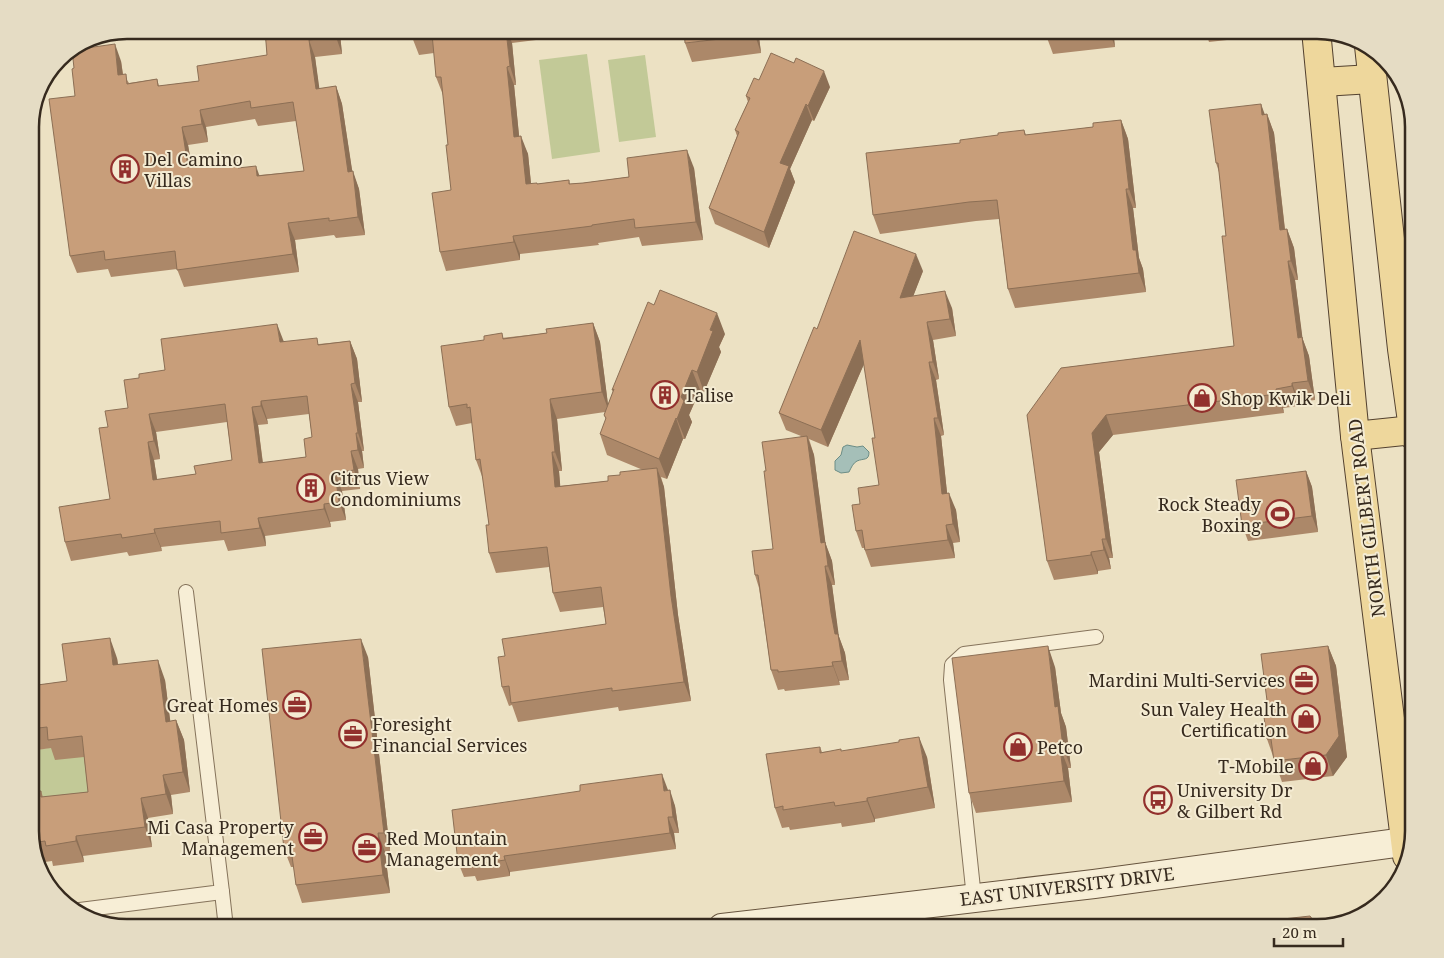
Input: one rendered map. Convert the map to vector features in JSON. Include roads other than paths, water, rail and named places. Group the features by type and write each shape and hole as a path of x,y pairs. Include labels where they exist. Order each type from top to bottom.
{"main road":[{"name":"NORTH GILBERT ROAD","path":"1317,39 1355,436 1405,823"},
{"path":"1370,57 1405,307"},
{"path":"1322,82 1372,79"},
{"path":"1355,436 1405,433"},
{"name":"EAST UNIVERSITY DRIVE","path":"798,919 1404,846"}],"lane":[{"path":"186,592 225,919"},
{"path":"974,898 951,680 952,665 964,654 1096,637"},
{"path":"87,909 222,892"}],"water":[{"path":"847,445 863,446 869,452 869,455 867,458 856,462 849,472 841,473 835,470 835,461 841,455 843,447"}],"place":[{"name":"Del Camino Villas","path":"125,169"},
{"name":"Talise","path":"665,395"},
{"name":"Shop Kwik Deli","path":"1202,398"},
{"name":"Citrus View Condominiums","path":"311,488"},
{"name":"Rock Steady Boxing","path":"1280,514"},
{"name":"Mardini Multi-Services","path":"1304,680"},
{"name":"Great Homes","path":"297,705"},
{"name":"Sun Valey Health Certification","path":"1306,719"},
{"name":"Foresight Financial Services","path":"353,734"},
{"name":"Petco","path":"1018,747"},
{"name":"T-Mobile","path":"1313,766"},
{"name":"University Dr & Gilbert Rd","path":"1158,800"},
{"name":"Mi Casa Property Management","path":"313,837"},
{"name":"Red Mountain Management","path":"367,848"}]}
